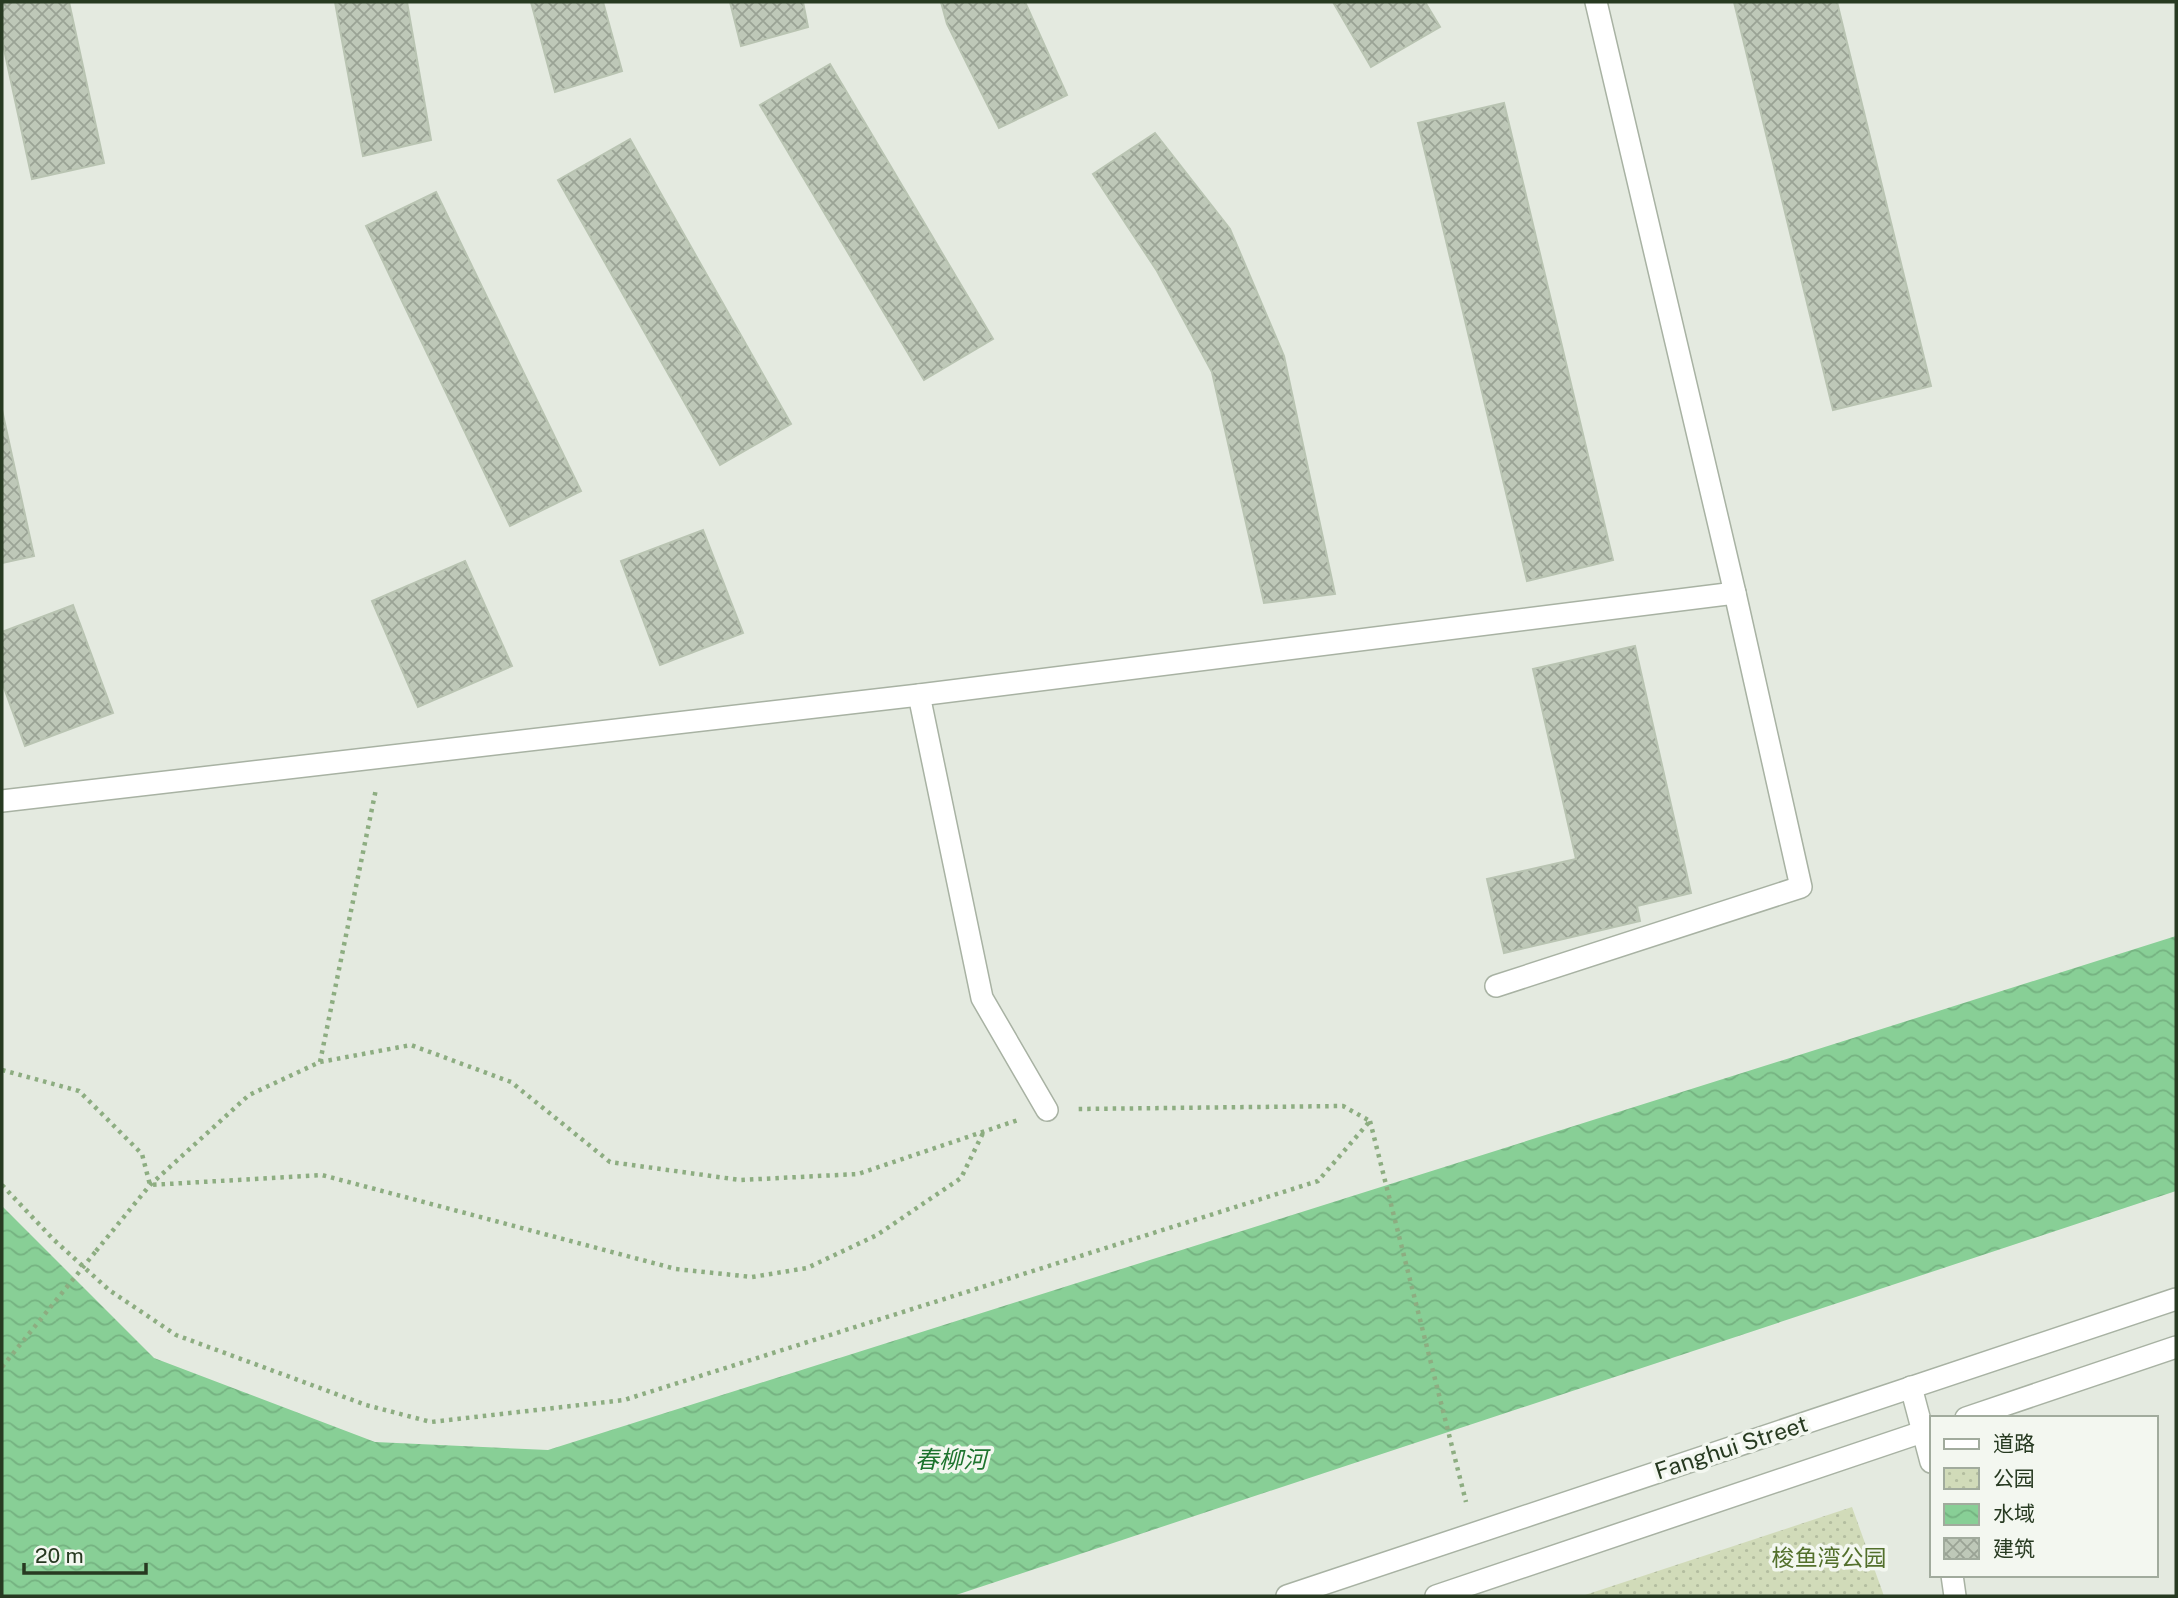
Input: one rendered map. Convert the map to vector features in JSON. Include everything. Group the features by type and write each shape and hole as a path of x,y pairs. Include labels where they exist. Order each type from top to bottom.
{"street":[{"path":"1496,986 1801,887 1596,2"},
{"path":"2,801 919,695 1735,593"},
{"path":"919,695 982,998 1047,1110"},
{"name":"Fanghui Street","path":"1287,1596 2176,1299"},
{"path":"1972,1416 2176,1347"},
{"path":"1911,1387 1927,1431 1930,1454"},
{"name":"Fanghui Street","path":"1436,1596 1927,1431"},
{"path":"1952,1577 1955,1596"}],"path":[{"path":"320,1062 383,757"},
{"path":"2,1367 149,1185 249,1095 320,1062 411,1045 511,1082 611,1162 740,1180 858,1174 1047,1110 1343,1106 1370,1121 1462,1483"},
{"path":"2,1070 79,1091 142,1154 149,1185"},
{"path":"2,1185 53,1238 109,1290 176,1335 366,1405 431,1422 624,1400 1318,1181 1370,1121"},
{"path":"149,1185 322,1175 676,1269 752,1277 807,1268 877,1235 961,1178 984,1131"}],"green space":[{"name":"梭鱼湾公园","path":"1852,1507 1884,1596 1582,1596"}],"water":[{"name":"春柳河","path":"2176,936 2176,1191 953,1596 2,1596 2,1206 154,1358 375,1442 548,1450"}],"building":[{"path":"2,2 69,2 104,163 32,179 2,40"},
{"path":"335,2 407,2 431,140 363,156"},
{"path":"531,2 603,2 622,71 555,92"},
{"path":"730,2 803,2 808,27 741,46"},
{"path":"941,2 1025,2 1067,95 999,128 947,24"},
{"path":"1333,2 1425,2 1440,27 1371,67"},
{"path":"1734,2 1837,2 1931,386 1833,410"},
{"path":"830,64 993,339 924,380 760,105"},
{"path":"1504,103 1613,560 1527,581 1418,123"},
{"path":"1155,133 1230,229 1284,356 1335,594 1264,603 1212,372 1157,271 1093,174"},
{"path":"630,139 791,424 720,465 558,180"},
{"path":"436,192 581,491 510,526 366,226"},
{"path":"2,410 34,556 2,563"},
{"path":"703,530 743,633 660,665 621,561"},
{"path":"465,561 512,666 418,707 372,601"},
{"path":"73,605 113,713 25,746 2,682 2,632"},
{"path":"1635,646 1691,893 1637,906 1640,921 1504,953 1487,879 1576,859 1533,669"}]}
